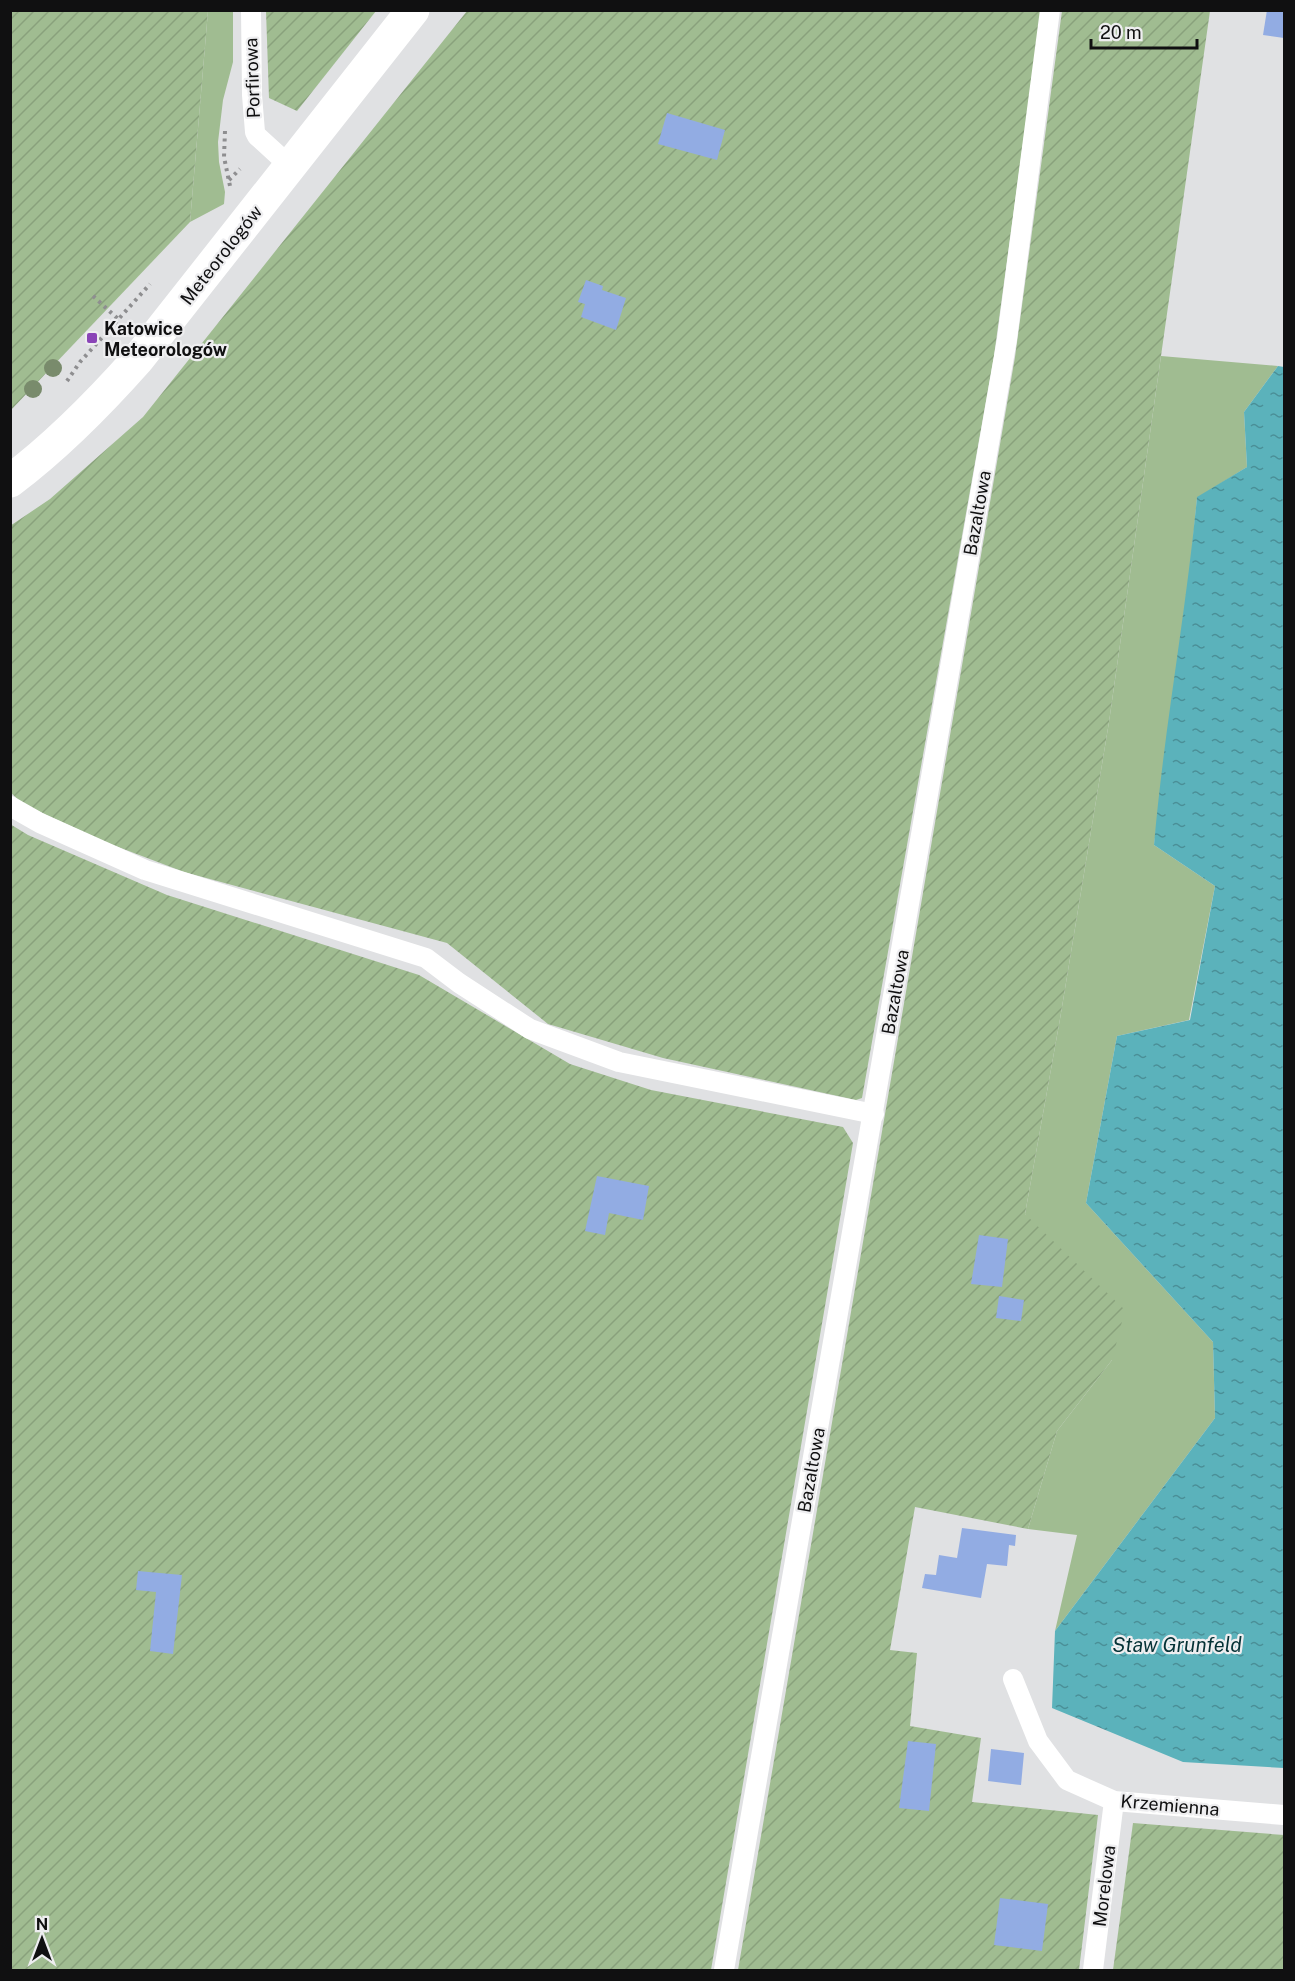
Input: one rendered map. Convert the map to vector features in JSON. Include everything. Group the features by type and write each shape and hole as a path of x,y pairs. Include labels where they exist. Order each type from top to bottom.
{"street":[{"name":"Meteorologów","path":"10,481 56,444 101,401 165,326 413,10"}],"lane":[{"name":"Porfirowa","path":"251,10 252,106 255,132 291,167"},
{"name":"Bazaltowa","path":"724,1971 1007,339 1050,10"},
{"path":"10,806 40,823 145,870 426,958 459,983 530,1029 619,1062 874,1114"},
{"name":"Krzemienna","path":"1013,1679 1038,1741 1067,1780 1114,1801 1284,1815"},
{"name":"Morelowa","path":"1093,1971 1114,1801"}],"path":[{"path":"62,388 80,362 145,289"},
{"path":"93,296 118,319"}],"green space":[{"path":"11,10 208,11 190,222 11,410"},
{"path":"266,10 376,11 297,111 269,98"},
{"path":"208,11 233,11 233,62 223,100 218,142 225,192 224,204 190,222"},
{"path":"467,11 1041,11 994,356 862,1098 856,1100 663,1058 548,1024 447,943 184,872 105,842 23,804 10,792 10,526 50,499 143,417"},
{"path":"1062,11 1210,11 1109,722 1025,1214 1125,1310 1112,1360 1057,1431 1028,1529 915,1507 890,1650 917,1653 910,1726 981,1738 972,1802 1098,1815 1079,1970 738,1970 1015,357"},
{"path":"1161,356 1278,366 1244,412 1247,467 1197,498 1154,845 1215,886 1189,1020 1117,1036 1086,1203 1213,1342 1215,1418 1055,1631 1077,1535 1028,1529 1057,1431 1112,1360 1025,1214 1109,722"},
{"path":"10,824 28,835 167,895 419,975 570,1064 651,1090 843,1127 853,1143 711,1970 11,1970"},
{"path":"1133,1823 1284,1835 1284,1970 1113,1970"}],"water":[{"name":"Staw Grunfeld","path":"1278,366 1284,367 1284,1768 1183,1762 1052,1708 1055,1631 1215,1418 1213,1342 1086,1203 1117,1036 1190,1020 1215,886 1154,845 1197,497 1247,467 1244,412"}],"building":[{"path":"1267,10 1284,10 1284,38 1263,35"},
{"path":"667,113 725,130 717,160 658,144"},
{"path":"586,280 603,286 602,290 626,298 616,330 581,317 585,304 578,302"},
{"path":"597,1176 649,1186 643,1220 609,1213 605,1235 585,1231"},
{"path":"979,1235 1008,1239 1002,1287 971,1284"},
{"path":"999,1296 1024,1300 1021,1321 996,1318"},
{"path":"962,1528 1016,1535 1015,1546 1009,1545 1007,1566 987,1564 981,1598 922,1588 925,1574 936,1575 939,1555 957,1558"},
{"path":"138,1571 182,1575 173,1654 150,1651 156,1592 136,1590"},
{"path":"908,1741 936,1744 929,1811 899,1808"},
{"path":"991,1749 1024,1753 1021,1785 988,1781"},
{"path":"1000,1898 1048,1904 1042,1951 994,1945"}],"place":[{"name":"Katowice Meteorologów","path":"92,338"}]}
